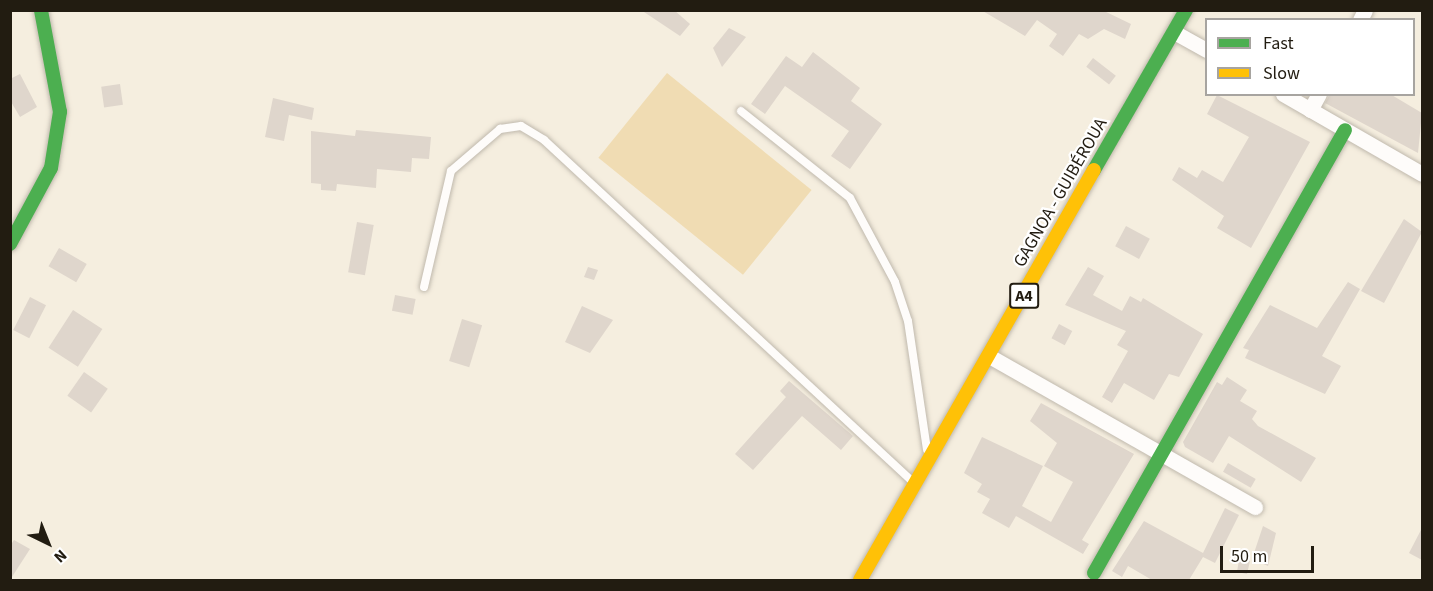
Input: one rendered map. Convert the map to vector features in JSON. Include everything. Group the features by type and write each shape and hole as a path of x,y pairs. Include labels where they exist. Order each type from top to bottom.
{"street":[{"path":"10,244 51,168 60,112 41,10"},
{"name":"GAGNOA - GUIBÉROUA","path":"860,580 1186,10"},
{"path":"1174,32 1205,49"},
{"path":"1286,96 1422,174"},
{"path":"1310,110 1318,96"},
{"path":"1094,573 1345,130"},
{"path":"989,356 1255,507"}],"lane":[{"path":"741,111 850,198 895,282 918,364 928,463"},
{"path":"424,287 451,171 500,129 521,126 544,140 916,485"}],"shaded area":[{"path":"667,73 812,190 743,275 598,158"}],"building":[{"path":"641,10 674,10 690,24 680,36"},
{"path":"981,10 1102,10 1131,24 1125,39 1104,29 1088,39 1079,34 1063,56 1049,46 1057,34 1037,20 1025,36"},
{"path":"729,28 746,37 722,67 713,48"},
{"path":"813,52 860,88 851,101 882,124 850,169 831,156 849,131 785,86 765,114 751,104 786,56 802,67"},
{"path":"1093,58 1116,76 1109,85 1086,67"},
{"path":"20,74 37,107 20,117 10,100 10,79"},
{"path":"120,84 123,105 104,107 101,87"},
{"path":"1216,96 1219,96 1310,142 1251,248 1217,228 1224,216 1172,180 1179,167 1197,178 1202,170 1223,182 1249,137 1207,114"},
{"path":"1329,96 1393,96 1422,113 1418,153 1325,103"},
{"path":"273,98 314,108 312,120 289,115 284,141 265,137"},
{"path":"356,130 431,137 429,159 412,158 411,172 377,169 376,188 337,184 336,191 321,190 321,184 311,183 311,131 355,136"},
{"path":"1404,219 1422,232 1384,303 1361,291"},
{"path":"357,222 374,225 365,275 348,272"},
{"path":"1126,226 1150,239 1139,259 1115,246"},
{"path":"59,248 87,264 76,282 49,266"},
{"path":"588,267 598,270 594,280 584,277"},
{"path":"1088,267 1104,276 1093,295 1122,311 1130,296 1141,302 1143,298 1203,334 1179,377 1169,374 1154,400 1124,383 1112,403 1102,397 1128,351 1117,345 1126,331 1065,305"},
{"path":"1348,282 1360,289 1322,356 1341,366 1325,394 1245,358 1249,350 1243,348 1270,305 1317,328"},
{"path":"395,295 416,299 413,315 392,311"},
{"path":"30,297 46,305 29,338 13,330"},
{"path":"582,306 613,320 590,353 565,342"},
{"path":"73,310 102,329 78,367 48,348"},
{"path":"462,319 482,325 469,367 449,361"},
{"path":"1059,324 1072,331 1065,345 1051,338"},
{"path":"84,372 108,389 91,412 67,396"},
{"path":"1227,377 1247,390 1240,401 1257,411 1252,419 1258,426 1316,458 1301,482 1229,436 1213,463 1185,447 1183,442 1217,382 1222,385"},
{"path":"789,381 853,436 841,450 802,416 753,470 735,454 786,397 780,391"},
{"path":"1041,403 1134,454 1082,540 1089,544 1083,554 1016,516 1009,528 982,513 990,499 977,492 982,484 964,473 982,437 1043,466 1022,506 1051,522 1073,482 1044,466 1057,443 1030,421"},
{"path":"1228,463 1256,479 1251,488 1223,472"},
{"path":"1225,508 1239,515 1215,563 1203,557 1189,580 1152,580 1128,566 1122,577 1112,571 1144,521 1203,553"},
{"path":"1263,526 1276,533 1268,566 1252,559"},
{"path":"1422,528 1422,560 1409,553"},
{"path":"14,540 30,549 10,580 10,546"},
{"path":"1239,560 1250,561 1247,574 1237,572"}],"traffic: fast":[{"path":"10,244 51,168 60,112 41,10"},
{"path":"1094,170 1186,10"},
{"path":"1094,573 1345,130"}],"traffic: slow":[{"path":"860,580 1094,170"}]}
